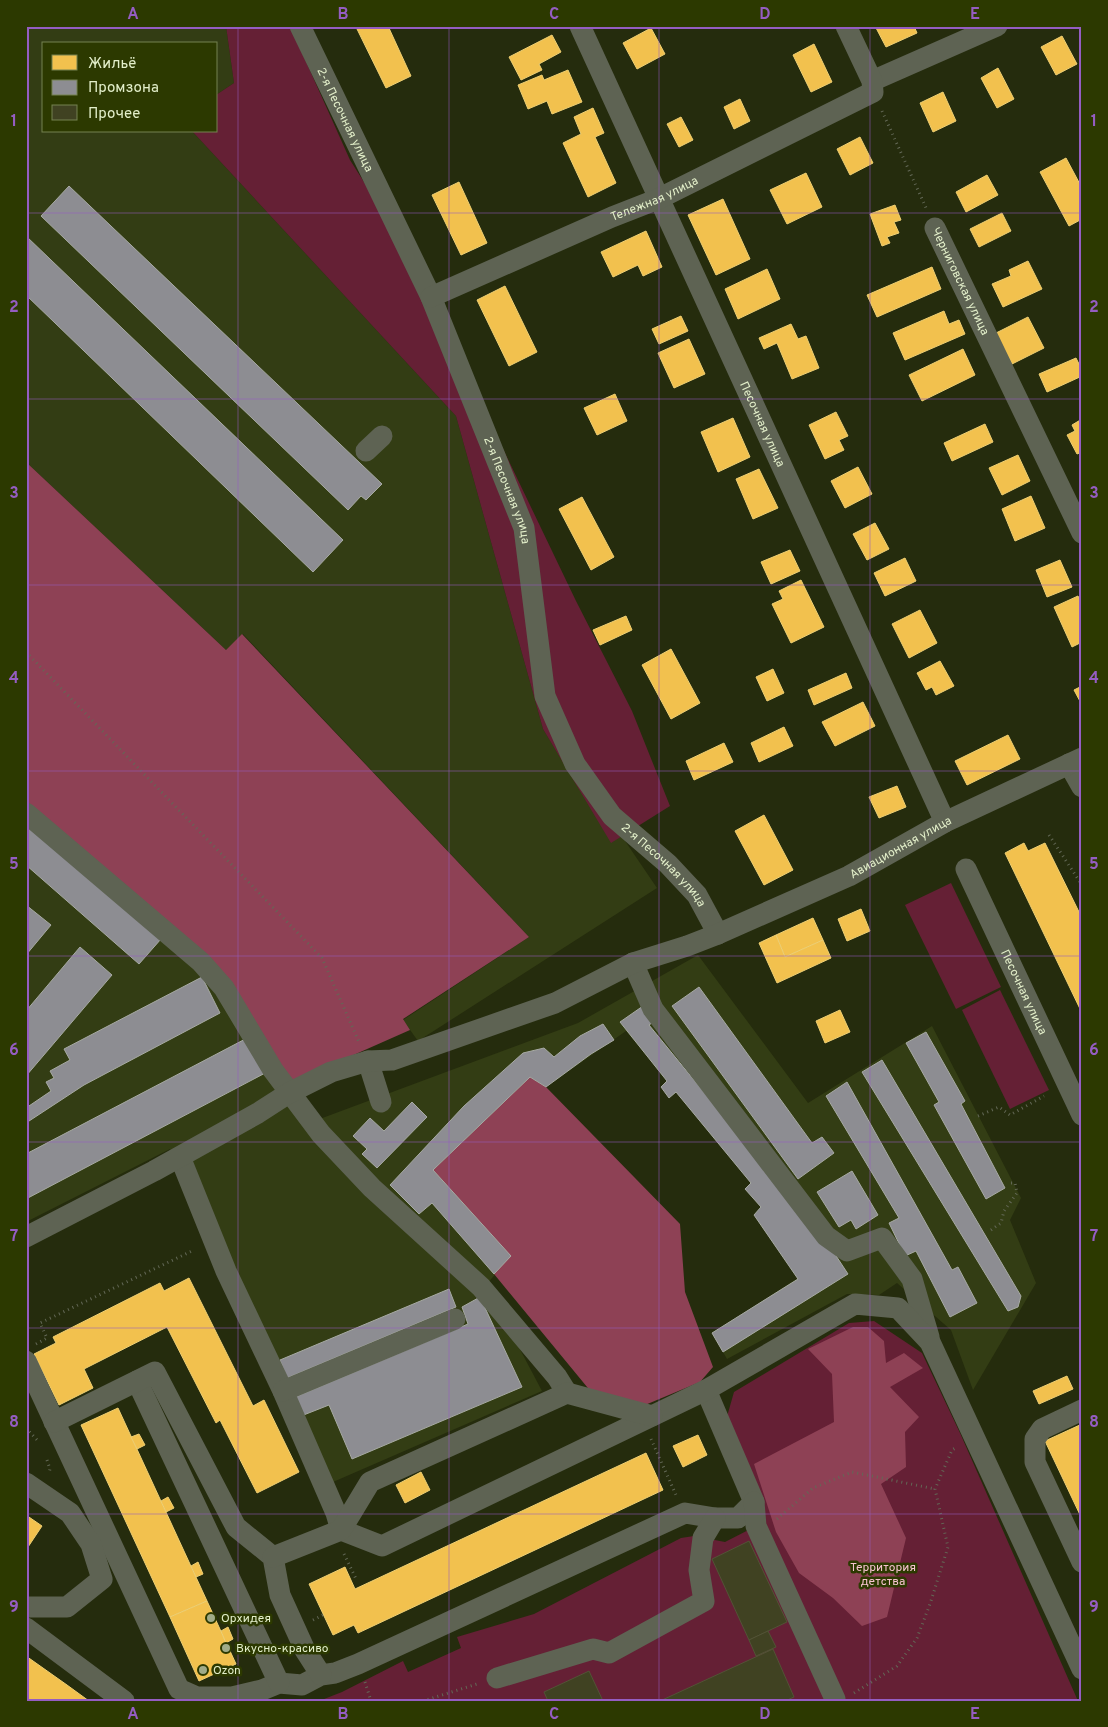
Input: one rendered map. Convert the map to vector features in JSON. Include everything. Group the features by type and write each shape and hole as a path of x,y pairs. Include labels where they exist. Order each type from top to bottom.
{"street":[{"name":"2-я Песочная улица","path":"300,26 431,297 524,528 546,696 575,764 612,816 668,864 697,895 718,934"},
{"name":"Песочная улица","path":"580,26 945,822"},
{"path":"846,26 873,87"},
{"name":"Тележная улица","path":"431,297 612,217 658,199 873,87 997,26"},
{"name":"Черниговская улица","path":"936,228 1082,533"},
{"path":"366,451 382,436"},
{"path":"1075,761 1082,787"},
{"name":"Авиационная улица","path":"26,1237 180,1156 258,1113 289,1093 331,1072 368,1061 392,1060 555,1003 633,963 718,934 849,876 945,822 1075,761"},
{"path":"26,813 202,962 224,988 273,1070 321,1134 372,1188 481,1286 557,1377 566,1393 651,1426"},
{"name":"Песочная улица","path":"966,869 1082,1115"},
{"path":"633,963 653,1008 826,1236 847,1251 882,1238 912,1279 930,1342 1082,1669"},
{"path":"368,1061 380,1102"},
{"path":"180,1156 226,1271 283,1391 336,1513 341,1530"},
{"path":"341,1530 382,1546 651,1426 706,1390 855,1304 898,1308 930,1342"},
{"path":"283,1391 454,1319"},
{"path":"26,1361 179,1689 197,1697 232,1697 262,1690 280,1683 302,1685 321,1675 335,1673 358,1664 685,1513 714,1518 738,1518 754,1502"},
{"path":"54,1422 155,1372 236,1528 273,1557 280,1595 305,1650 321,1675"},
{"path":"137,1381 280,1683"},
{"path":"706,1390 754,1502 756,1526 759,1534 841,1698"},
{"path":"273,1557 341,1530 370,1482 566,1393"},
{"path":"1082,1410 1042,1429 1035,1439 1035,1462 1082,1562"},
{"path":"26,1483 70,1513 91,1544 102,1579 67,1607 26,1607"},
{"path":"497,1678 593,1649 609,1653 704,1601 699,1570 703,1538 714,1518"},
{"path":"26,1628 124,1701"}],"path":[{"name":"Черниговская улица","path":"873,87 936,228"},
{"path":"26,652 322,958 368,1061"},
{"path":"1050,835 1082,885"},
{"path":"978,1116 999,1107 1010,1115 1044,1096"},
{"path":"991,1230 1001,1224 1004,1211 1018,1193 1015,1183 1009,1183"},
{"path":"47,1338 40,1323 192,1251"},
{"path":"651,1426 685,1513"},
{"path":"26,1428 40,1443"},
{"path":"841,1698 897,1666 917,1638 948,1547 936,1488 952,1450 964,1442"},
{"path":"43,1451 50,1469"},
{"path":"759,1534 813,1488 852,1472 936,1488"},
{"path":"344,1552 357,1581"},
{"path":"318,1618 323,1615"},
{"path":"423,1701 497,1678"},
{"path":"364,1680 371,1701"}],"shaded area":[{"path":"26,26 226,26 234,83 218,94 218,42 42,42 42,132 193,132 456,416 543,729 612,842 621,835 657,888 418,1041 403,1020 529,937 243,634 226,650 26,462"},
{"path":"26,811 203,970 317,1120 578,1023 698,955 808,1103 932,1026 1021,1198 1010,1220 1036,1283 973,1390 951,1330 897,1283 879,1295 847,1294 727,1359 712,1333 798,1278 754,1215 761,1207 745,1189 751,1183 676,1092 669,1098 661,1087 667,1080 626,1031 546,1087 529,1077 511,1256 486,1285 542,1391 333,1482 170,1149 26,1222"}],"green space":[{"path":"226,26 290,26 350,160 376,201 481,403 576,601 632,711 670,806 611,843 543,729 456,416 193,132 218,132 218,94 234,83"},
{"path":"26,462 226,650 242,634 529,937 403,1019 410,1030 279,1088 203,970 26,811"},
{"path":"951,883 1001,987 956,1009 905,905"},
{"path":"1000,990 1049,1090 1010,1109 962,1010"},
{"path":"530,1077 546,1087 680,1224 685,1292 713,1367 700,1382 645,1405 592,1393 494,1274 510,1256 433,1170"},
{"name":"Территория детства","path":"874,1321 922,1353 960,1433 1078,1701 319,1701 342,1692 403,1661 408,1672 461,1648 457,1637 534,1614 681,1538 694,1536 725,1542 766,1521 726,1420 734,1392 849,1323"},
{"path":"853,1327 868,1327 884,1341 886,1363 904,1353 923,1368 890,1387 919,1417 905,1432 906,1467 881,1484 906,1538 887,1617 862,1626 833,1598 799,1573 776,1532 754,1464 834,1422 832,1374 808,1349"}],"building: Жильё":[{"path":"363,26 388,26 411,76 386,88 357,29"},
{"path":"875,26 914,26 917,33 886,47"},
{"path":"651,28 665,54 637,69 623,43"},
{"path":"552,35 561,52 539,64 542,70 521,80 509,57"},
{"path":"1062,36 1077,64 1056,75 1041,47"},
{"path":"814,44 832,82 811,92 793,55"},
{"path":"998,68 1014,99 997,108 981,78"},
{"path":"568,70 582,102 552,114 547,101 528,109 518,85 542,75 544,80"},
{"path":"943,92 956,121 933,132 920,103"},
{"path":"740,99 750,121 734,129 724,107"},
{"path":"593,108 604,133 595,137 616,183 588,197 563,143 581,134 574,117"},
{"path":"681,117 693,140 679,147 667,124"},
{"path":"860,137 873,163 850,175 837,149"},
{"path":"1066,158 1082,188 1082,219 1069,226 1040,172"},
{"path":"806,173 822,207 787,224 770,190"},
{"path":"987,175 998,195 966,212 956,192"},
{"path":"459,182 487,243 461,255 432,195"},
{"path":"723,199 750,259 716,275 688,215"},
{"path":"895,205 901,220 894,222 899,233 887,237 890,243 882,246 870,214"},
{"path":"1002,213 1011,231 979,247 970,229"},
{"path":"646,231 662,267 643,276 638,265 613,277 601,252"},
{"path":"1028,261 1042,289 1003,307 992,284 1011,276 1009,270"},
{"path":"932,267 941,289 877,317 867,295"},
{"path":"767,269 780,299 738,319 725,289"},
{"path":"505,286 537,352 509,366 477,300"},
{"path":"944,311 949,324 959,320 965,334 905,360 893,333"},
{"path":"681,316 688,331 659,344 652,329"},
{"path":"1028,317 1044,348 1012,364 996,333"},
{"path":"791,324 798,339 806,336 819,368 792,379 777,343 764,349 759,338"},
{"path":"689,339 705,374 674,388 658,353"},
{"path":"963,349 975,375 922,401 909,375"},
{"path":"1076,358 1082,370 1082,376 1047,392 1039,374"},
{"path":"615,394 627,421 597,435 584,408"},
{"path":"836,412 848,436 839,440 844,450 825,459 809,425"},
{"path":"733,418 750,457 718,472 701,432"},
{"path":"1082,419 1082,452 1077,454 1067,435 1075,431 1072,425"},
{"path":"985,424 993,442 952,461 944,443"},
{"path":"1018,455 1030,481 1002,495 989,468"},
{"path":"858,467 872,494 845,508 831,481"},
{"path":"759,469 778,508 753,519 736,479"},
{"path":"1031,496 1045,528 1015,541 1002,509"},
{"path":"582,497 614,557 591,570 559,509"},
{"path":"875,523 889,549 867,560 853,534"},
{"path":"790,550 800,571 771,584 761,562"},
{"path":"905,558 916,581 885,596 874,573"},
{"path":"1060,560 1072,587 1047,597 1036,570"},
{"path":"801,580 824,627 791,643 772,604 783,599 779,591"},
{"path":"1078,596 1082,605 1082,642 1072,647 1054,607"},
{"path":"920,610 937,643 909,658 892,624"},
{"path":"626,616 632,630 600,645 593,630"},
{"path":"671,649 700,703 671,719 642,665"},
{"path":"940,661 954,686 936,695 932,687 926,690 917,673"},
{"path":"773,669 784,693 767,701 756,677"},
{"path":"846,673 852,688 814,705 808,690"},
{"path":"1082,686 1082,705 1074,690"},
{"path":"863,702 875,726 835,746 822,722"},
{"path":"784,727 793,746 759,762 751,743"},
{"path":"1008,735 1020,759 967,785 955,761"},
{"path":"724,743 733,762 694,780 686,761"},
{"path":"897,786 906,807 879,818 869,797"},
{"path":"764,815 793,870 764,885 735,831"},
{"path":"1024,843 1028,851 1045,843 1082,918 1082,1013 1005,853"},
{"path":"861,909 870,931 847,941 838,919"},
{"path":"813,918 823,940 785,957 776,935"},
{"path":"776,935 785,957 823,940 831,958 777,983 759,943"},
{"path":"840,1010 850,1032 825,1043 816,1021"},
{"path":"189,1278 253,1406 264,1400 299,1472 257,1493 220,1420 216,1423 167,1327 84,1369 93,1388 59,1405 34,1354 56,1343 53,1337 160,1283 164,1291"},
{"path":"1067,1376 1073,1389 1039,1404 1033,1391"},
{"path":"118,1408 207,1601 170,1617 81,1425"},
{"path":"1082,1424 1082,1519 1045,1441"},
{"path":"139,1434 145,1445 137,1449 131,1437"},
{"path":"698,1435 707,1455 683,1467 673,1446"},
{"path":"646,1453 663,1490 358,1633 354,1625 333,1635 309,1584 345,1567 355,1589"},
{"path":"421,1472 430,1490 405,1503 396,1485"},
{"path":"168,1497 174,1508 166,1512 161,1501"},
{"path":"26,1515 42,1526 26,1550"},
{"path":"198,1562 203,1574 196,1577 191,1566"},
{"path":"207,1601 236,1664 199,1681 170,1617"},
{"path":"228,1627 233,1639 226,1643 221,1631"},
{"path":"26,1656 67,1685 89,1701 26,1701"}],"building: Промзона":[{"path":"69,186 382,484 366,500 361,496 348,510 41,216"},
{"path":"26,236 343,540 313,572 26,295"},
{"path":"26,821 161,939 139,964 26,865"},
{"path":"26,905 51,925 26,955"},
{"path":"80,947 112,975 26,1076 26,1011"},
{"path":"202,977 220,1013 84,1085 26,1123 26,1108 51,1091 46,1082 54,1078 50,1071 70,1060 64,1049"},
{"path":"699,987 812,1143 822,1137 834,1153 798,1179 672,1006"},
{"path":"643,1006 656,1020 649,1025 829,1245 848,1274 723,1352 712,1333 798,1279 754,1215 761,1207 745,1189 751,1183 676,1092 669,1098 661,1087 667,1081 620,1022"},
{"path":"603,1024 614,1040 591,1054 546,1087 530,1077 433,1170 511,1256 494,1274 432,1203 419,1214 390,1185 464,1106 523,1053 544,1048 554,1057 580,1036"},
{"path":"926,1032 965,1101 961,1104 1005,1188 986,1199 934,1105 939,1102 906,1043"},
{"path":"251,1036 269,1071 26,1199 26,1154"},
{"path":"882,1060 1021,1296 1018,1307 1008,1311 862,1072"},
{"path":"847,1082 952,1270 958,1267 977,1303 950,1317 916,1251 905,1256 889,1223 899,1218 826,1096"},
{"path":"412,1102 427,1117 377,1168 362,1154 367,1149 353,1136 370,1118 384,1131"},
{"path":"852,1171 878,1215 856,1229 851,1220 839,1227 817,1192"},
{"path":"449,1289 456,1307 287,1378 280,1360"},
{"path":"480,1297 522,1387 352,1459 329,1405 301,1416 293,1398 468,1324 462,1307"}],"building: Прочее":[{"path":"749,1541 787,1622 749,1640 712,1559"},
{"path":"768,1631 776,1647 756,1656 749,1640"},
{"path":"773,1649 794,1697 785,1701 660,1701"},
{"path":"589,1671 603,1701 548,1701 544,1692"}],"place":[{"name":"Орхидея","path":"211,1618"},
{"name":"Вкусно-красиво","path":"226,1648"},
{"name":"Ozon","path":"203,1670"}]}
